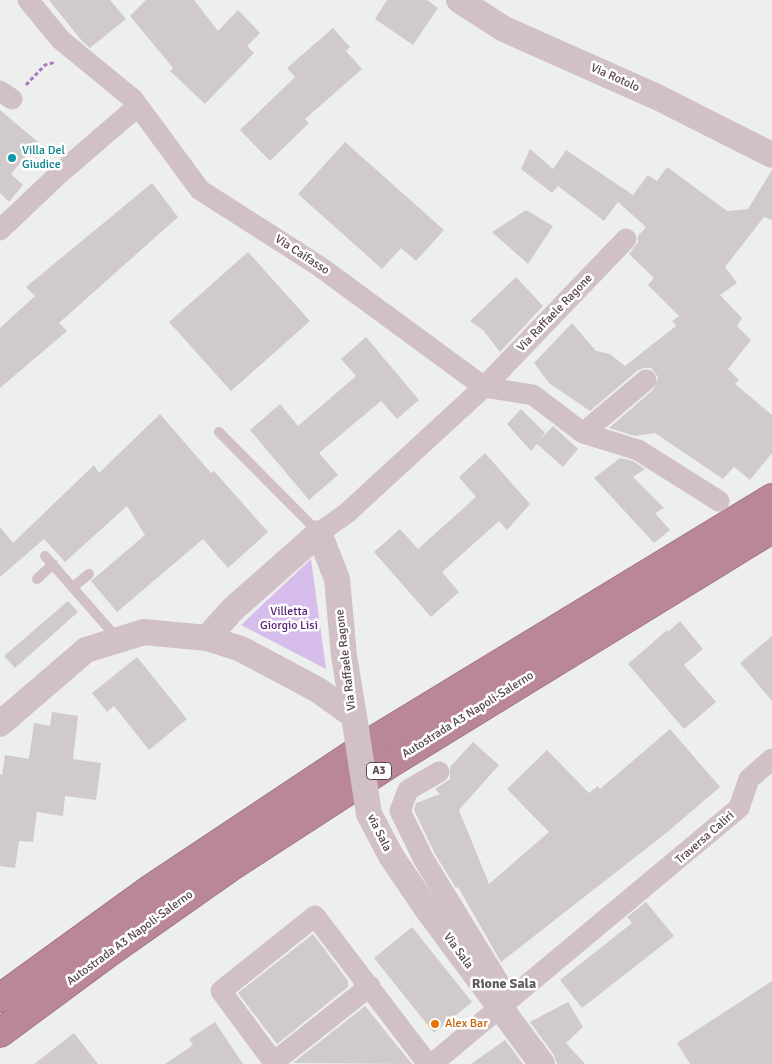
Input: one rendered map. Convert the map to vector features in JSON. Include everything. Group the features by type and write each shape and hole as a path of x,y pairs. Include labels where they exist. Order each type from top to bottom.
{"highway":[{"name":"A3","path":"0,998 152,888 379,737 772,498"},
{"name":"Autostrada A3 Napoli-Salerno","path":"0,1033 111,951 248,855 425,741 772,529"}],"street":[{"name":"Via Caifasso","path":"28,0 61,40 133,99 200,190 319,266 484,386"},
{"name":"Via Rotolo","path":"458,0 504,29 657,98 772,155"},
{"path":"0,230 59,174 138,106"},
{"name":"Via Raffaele Ragone","path":"207,638 233,609 319,533 347,513 484,386 626,238"},
{"path":"582,433 646,380"},
{"path":"484,386 533,395 582,433 638,450 719,501"},
{"path":"337,579 337,542 347,513"},
{"name":"Via Raffaele Ragone","path":"319,533 337,579 344,656 354,716"},
{"name":"Via Raffaele Ragone","path":"0,724 86,650 144,632 207,638 241,649 318,690 354,716"},
{"name":"via Sala","path":"354,716 369,814 391,856 428,910"},
{"name":"Traversa Caliri","path":"432,1064 670,868 739,808 749,780 772,759"},
{"path":"439,772 408,790 400,812 424,860 498,981 499,1008"},
{"name":"Via Sala","path":"428,910 542,1064"},
{"path":"370,986 274,1063 221,991 315,916 370,986 428,1064"}],"lane":[{"name":"Via Raffaele Ragone","path":"219,432 319,533"},
{"path":"45,556 118,639"},
{"path":"37,579 52,564"},
{"path":"73,587 89,574"}],"path":[{"path":"6,95 45,65 78,54"}],"green space":[{"name":"Villetta Giorgio Lisi","path":"311,559 326,669 241,625"}],"building":[{"path":"49,0 110,0 126,19 90,48 82,41"},
{"path":"146,0 194,0 218,31 238,10 260,33 247,46 254,53 205,104 170,71 173,68 130,16"},
{"path":"387,0 427,0 438,8 413,45 375,19"},
{"path":"333,28 350,47 346,51 362,69 305,119 309,123 270,161 240,130 295,77 287,68"},
{"name":"Villa Del Giudice","path":"0,110 38,142 11,174 23,185 9,202 0,193"},
{"path":"345,142 444,230 416,261 401,248 382,269 298,194"},
{"path":"530,149 553,169 566,150 633,195 648,175 657,181 667,167 727,211 748,209 772,170 772,220 764,217 725,267 737,283 720,295 742,318 737,326 751,340 728,369 739,380 735,384 772,415 772,453 750,480 734,467 723,479 655,433 635,436 609,428 654,389 658,377 651,368 638,370 590,411 549,383 534,363 572,323 596,351 610,354 625,366 676,326 672,321 679,316 648,285 654,278 629,254 638,242 638,236 646,227 618,202 604,221 558,186 552,193 521,169"},
{"path":"152,183 178,217 59,323 67,331 0,388 0,328 35,296 26,287"},
{"path":"526,210 553,226 528,264 492,232"},
{"path":"248,252 310,321 231,391 169,322"},
{"path":"516,277 543,306 500,352 483,330 470,321"},
{"path":"366,337 419,400 397,419 381,401 319,453 338,475 309,500 250,430 280,404 298,426 356,376 341,359"},
{"path":"521,409 545,433 538,442 553,426 578,449 563,467 537,444 531,451 507,424"},
{"path":"160,414 211,473 214,471 268,532 228,568 203,539 117,612 91,581 145,535 127,506 65,562 44,539 0,577 0,527 13,543 94,465 99,473"},
{"path":"485,453 530,504 507,530 499,521 442,572 459,592 431,617 374,552 400,529 418,549 476,497 459,477"},
{"path":"620,458 633,461 645,469 633,477 664,508 655,513 670,530 654,543 594,478"},
{"path":"68,601 78,612 15,668 4,656"},
{"path":"680,621 703,649 684,665 716,702 684,729 628,664"},
{"path":"772,636 772,701 740,663"},
{"path":"137,657 187,719 149,750 114,706 107,712 92,693"},
{"path":"52,712 78,716 73,759 101,763 96,800 65,796 63,816 37,812 33,842 19,841 15,868 0,866 0,774 2,775 5,755 29,759 34,723 50,726"},
{"path":"670,729 720,787 665,834 501,962 458,887 456,888 435,854 414,810 416,803 440,794 435,789 450,779 450,767 473,742 499,765 459,810 489,884 549,832 507,789 547,750 589,793 598,786 600,789"},
{"path":"646,902 674,936 582,1008 560,980 632,923 627,917"},
{"path":"412,927 472,1002 434,1033 374,958"},
{"path":"313,934 349,982 347,984 349,986 277,1044 238,993"},
{"path":"772,981 772,1064 690,1064 677,1043"},
{"path":"568,1002 583,1027 566,1043 585,1064 557,1064 554,1055 530,1022"},
{"path":"365,1006 412,1064 293,1063"},
{"path":"215,1022 243,1064 165,1064 193,1045 189,1039"},
{"path":"74,1033 98,1064 34,1064"},
{"path":"505,1040 523,1064 471,1064"}],"place":[{"name":"Villa Del Giudice","path":"12,158"},
{"name":"Alex Bar","path":"435,1024"}],"district":[{"name":"Rione Sala","path":"504,984"}]}
